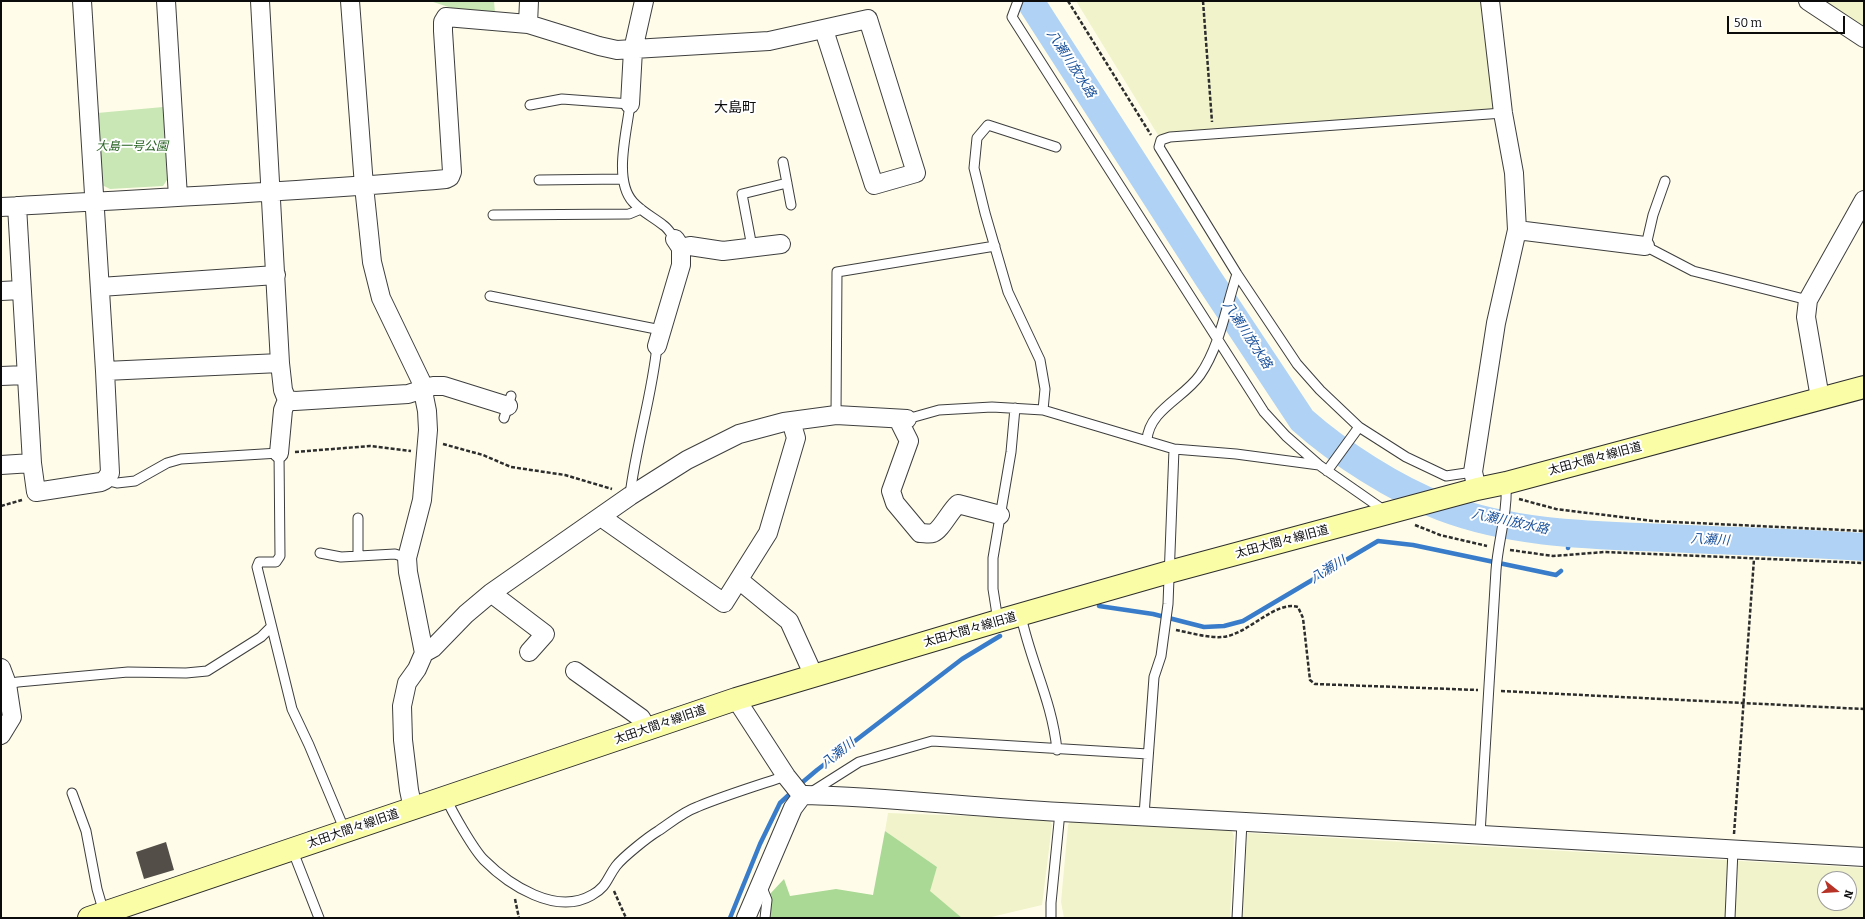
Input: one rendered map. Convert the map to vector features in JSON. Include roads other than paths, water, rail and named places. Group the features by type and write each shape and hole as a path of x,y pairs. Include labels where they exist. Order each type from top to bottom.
{"street":[{"path":"82,1 94,202 105,371 110,473 105,480 36,492 32,463 22,290 9,207 94,202 178,197 271,190 364,186 446,179 450,177 452,172 443,31 443,22 446,17 528,24 618,50 769,41 868,19 916,173 874,185 824,30"},
{"path":"166,1 178,197"},
{"path":"260,1 280,363 283,390 287,400 283,410 279,453"},
{"path":"350,1 364,186 372,262 381,298 421,381 428,430 422,500 407,558 408,572 424,653 417,670 407,683 402,706 403,740 409,790 413,809"},
{"path":"528,24 529,1"},
{"path":"630,104 633,50 644,1"},
{"path":"1471,485 1496,323 1517,230 1514,173 1503,113 1490,1"},
{"path":"1808,1 1864,38"},
{"path":"1820,398 1806,317 1808,300 1864,200"},
{"path":"1517,230 1645,246"},
{"path":"659,338 681,264 678,243 724,252 752,246 781,244"},
{"path":"100,287 276,275"},
{"path":"1,291 22,290"},
{"path":"105,371 280,363"},
{"path":"1,376 26,375"},
{"path":"287,400 295,401 408,394 433,386 444,386 508,407"},
{"name":"太田大間々線旧道","path":"97,916 736,699 1169,572 1391,512 1471,485 1506,495 1820,398 1864,387"},
{"path":"424,653 433,648 466,614 491,593 630,496 687,460 739,434 791,421 836,415 903,419 909,440 891,492 895,502 920,533 933,533 941,528 950,512 958,504 1000,515"},
{"path":"601,517 724,603 768,533 796,438 791,421"},
{"path":"1,465 32,463"},
{"path":"739,580 789,621 814,676"},
{"path":"491,593 545,634 530,652"},
{"path":"1,668 7,684 12,717 1,735"},
{"path":"575,671 641,718 648,730"},
{"path":"736,699 788,778 804,796 1060,812 1144,815 1242,822 1480,834 1864,858"},
{"path":"746,918 793,808 804,796"}],"lane":[{"path":"1018,1 1012,17 1217,336 1264,412 1286,436 1319,465"},
{"path":"530,105 562,99 630,104 623,179 626,192 641,209 665,226 678,243"},
{"path":"1471,485 1433,471 1357,429 1320,390 1297,364 1236,278 1159,147 1162,140 1170,137 1503,113"},
{"path":"1042,410 1045,389 1040,360 1008,292 974,168 975,150 980,134 988,125 1056,147"},
{"path":"783,162 791,205"},
{"path":"539,180 623,179"},
{"path":"1665,181 1659,193 1645,246 1693,271 1808,300"},
{"path":"752,246 742,194 787,183"},
{"path":"493,215 629,214 641,209"},
{"path":"836,415 837,272 995,246"},
{"path":"1147,440 1148,431 1161,411 1200,375 1217,336 1236,278"},
{"path":"490,296 659,338 654,376 648,408 636,454 630,496"},
{"path":"903,419 939,410 992,407 1042,410 1174,448 1236,454 1319,465 1329,468 1391,512"},
{"path":"998,621 993,589 993,558 1011,452 1015,408"},
{"path":"1329,468 1357,429"},
{"path":"1144,815 1154,677 1161,656 1166,629 1174,448"},
{"path":"105,480 117,482 135,481 167,464 181,459 279,453 280,556 276,562 258,562 257,567 292,709 312,752 345,831"},
{"path":"1480,834 1496,570 1506,495"},
{"path":"358,518 358,556"},
{"path":"320,554 341,557 395,554 407,558"},
{"path":"1021,616 1026,642 1049,704 1057,750"},
{"path":"7,684 128,672 186,673 207,670 261,637 271,627"},
{"path":"804,796 859,762 932,741 1057,750 1148,754"},
{"path":"446,798 483,859 511,883 548,900 567,902 583,899 592,895 607,884 617,865 656,832 696,807 788,778"},
{"path":"72,793 86,831 97,889 97,916"},
{"path":"1051,918 1050,903 1060,812"},
{"path":"1237,918 1242,822"},
{"path":"292,849 319,918"},
{"path":"1730,918 1733,850"},
{"path":"760,884 767,900 765,918"}],"waterway":[{"name":"八瀬川放水路","path":"1030,1 1208,278 1302,420 1333,445 1368,469 1406,490 1442,507 1496,523 1524,528 1552,532 1608,536 1864,547"},
{"name":"八瀬川","path":"1568,548 1571,534"},
{"name":"八瀬川","path":"1099,606 1153,614 1204,627 1224,626 1243,621 1378,541 1413,545 1556,575 1561,571"},
{"name":"八瀬川","path":"798,786 962,659 1000,636"},
{"name":"八瀬川","path":"730,918 760,844 780,803 793,791"}],"district":[{"name":"大島町","path":"735,108"}],"park label":[{"name":"大島一号公園","path":"132,147"}]}
